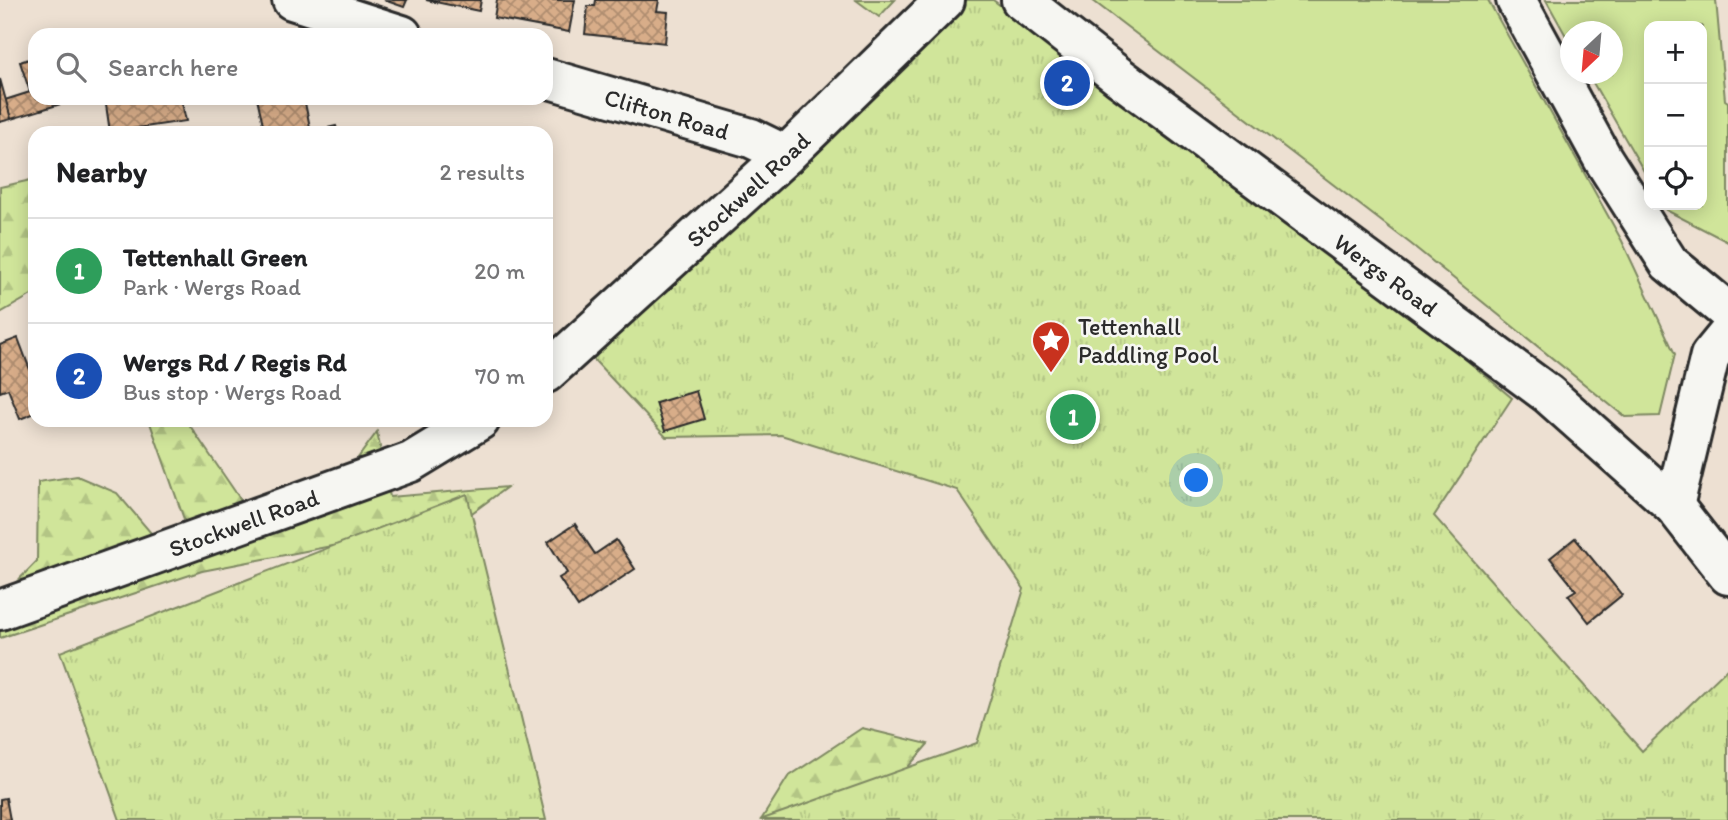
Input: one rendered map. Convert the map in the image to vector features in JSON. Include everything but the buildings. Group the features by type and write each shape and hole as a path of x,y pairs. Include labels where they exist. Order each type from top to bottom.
{"main road":[{"path":"292,0 380,28"},
{"name":"Stockwell Road","path":"553,367 786,155 945,0"},
{"name":"Wergs Road","path":"1021,0 1118,76 1548,394 1675,506 1728,575"},
{"path":"1516,0 1603,159 1669,263 1728,312"},
{"name":"Clifton Road","path":"553,80 751,138 786,155"},
{"path":"1675,506 1710,356 1728,334"},
{"name":"Stockwell Road","path":"0,610 411,462 468,427"}],"green space":[{"path":"856,0 895,0 879,17"},
{"path":"964,0 993,0 1349,262 1512,398 1434,516 1642,751 1728,668 1728,820 760,820 977,743 1024,589 957,490 781,435 666,437 583,348 815,145"},
{"path":"1092,0 1488,0 1622,241 1675,354 1660,416 1625,417 1411,244"},
{"path":"1546,0 1716,0 1725,100 1728,102 1728,242 1666,210 1707,210 1707,21 1644,21 1644,171 1594,84 1623,84 1623,21 1560,21 1560,25"},
{"path":"28,181 28,297 0,313 0,187"},
{"path":"151,427 191,427 247,509 333,492 377,432 390,497 507,487 461,521 202,571 0,638 0,599 37,561 38,482 77,476 117,493 156,539 185,522"},
{"path":"467,494 546,820 120,820 60,652"},
{"path":"862,728 928,744 862,820 761,820 788,777"}],"place":[{"name":"Wergs Rd / Regis Rd","path":"1067,83"},
{"name":"Tettenhall Paddling Pool","path":"1051,374"},
{"name":"Tettenhall Green","path":"1073,417"}]}
